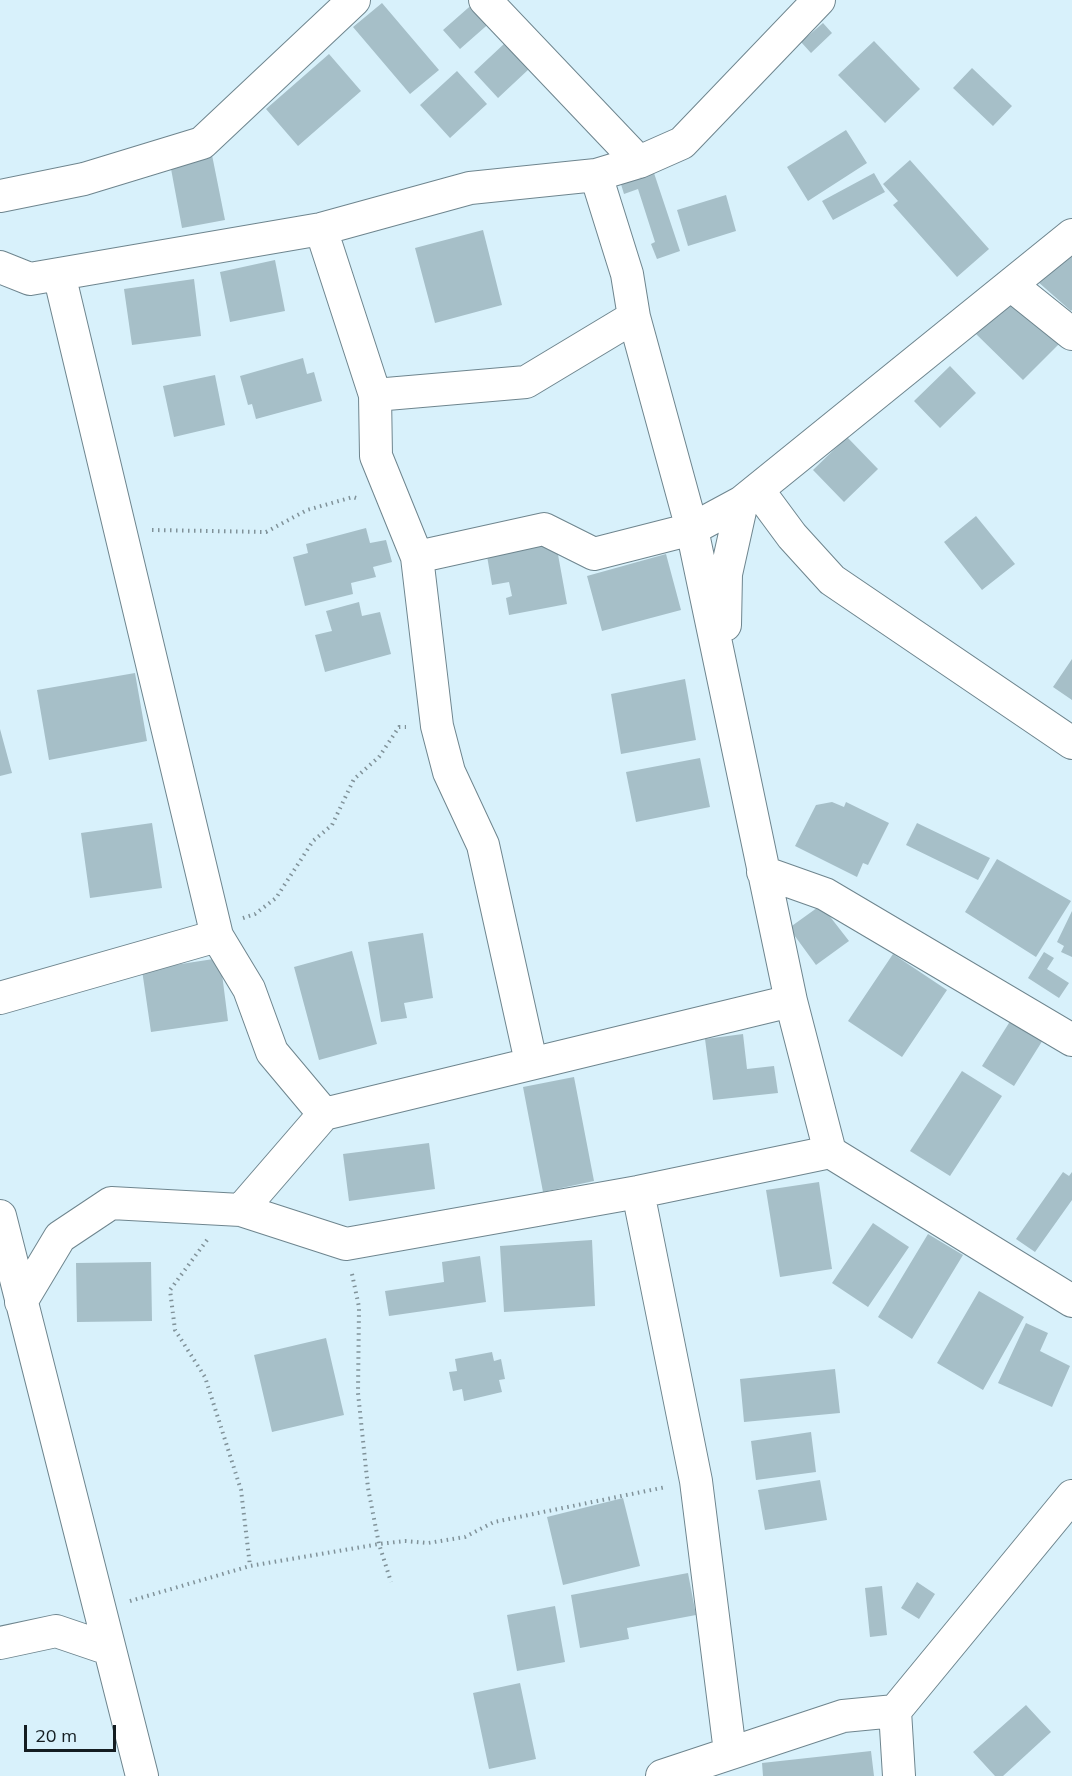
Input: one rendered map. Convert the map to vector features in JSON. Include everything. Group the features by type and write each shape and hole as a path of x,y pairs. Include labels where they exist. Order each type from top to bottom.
{"street":[{"path":"0,196 84,179 202,143 354,0"},
{"path":"485,0 639,162"},
{"path":"0,267 30,279 321,229 470,188 596,175 639,162 682,143 819,0"},
{"path":"596,175 627,274 634,317 692,529 791,1001 830,1152"},
{"path":"321,229 375,395 376,456 417,557 437,726 450,772 483,845 531,1062"},
{"path":"417,557 544,529 594,554 692,529 750,496 1072,235"},
{"path":"59,274 215,931 249,989 272,1052 324,1114"},
{"path":"1011,285 1072,334"},
{"path":"375,395 526,382 634,317"},
{"path":"725,688 726,574 750,496"},
{"path":"750,496 792,536 832,580 1072,742"},
{"path":"763,872 825,894 1072,1040"},
{"path":"0,998 215,931"},
{"path":"236,1209 324,1114 531,1062 791,1001"},
{"path":"21,1302 60,1236 111,1203 236,1209 346,1244 638,1192 830,1152 1072,1301"},
{"path":"638,1192 696,1481 730,1752"},
{"path":"0,1216 142,1776"},
{"path":"899,1776 895,1711 1072,1496"},
{"path":"0,1643 56,1631 97,1601"},
{"path":"56,1631 109,1649"},
{"path":"662,1776 843,1716 895,1711"}],"path":[{"path":"120,531 266,532 307,510 353,497 398,510"},
{"path":"215,931 255,915 276,898 313,841 332,825 354,779 379,757 399,727 437,726"},
{"path":"236,1209 170,1290 175,1330 206,1377 241,1490 250,1566"},
{"path":"346,1244 359,1307 358,1393 368,1488 379,1544 392,1582"},
{"path":"97,1601 250,1566 379,1544 405,1541 428,1543 465,1537 494,1522 696,1481"}],"building":[{"path":"476,1 493,20 460,49 443,30"},
{"path":"382,3 439,70 410,94 353,27"},
{"path":"823,23 832,33 811,53 801,42"},
{"path":"874,41 920,89 885,123 838,75"},
{"path":"505,43 529,69 498,98 474,72"},
{"path":"329,54 361,91 298,146 266,109"},
{"path":"972,68 1012,106 993,126 953,88"},
{"path":"457,71 487,104 450,138 420,105"},
{"path":"846,130 867,163 808,201 787,167"},
{"path":"211,150 225,220 182,228 169,158"},
{"path":"910,160 989,249 957,277 893,205 898,201 883,184"},
{"path":"653,170 680,251 657,259 651,244 655,242 638,189 624,194 620,181"},
{"path":"874,173 885,192 833,220 822,201"},
{"path":"726,195 736,231 688,246 677,210"},
{"path":"483,230 502,305 435,323 415,248"},
{"path":"1072,249 1072,310 1071,311 1037,281"},
{"path":"275,260 285,311 230,322 220,272"},
{"path":"194,279 201,336 132,345 124,289"},
{"path":"1011,295 1060,343 1023,380 974,332"},
{"path":"303,358 307,374 314,372 322,401 256,419 252,404 248,405 240,376"},
{"path":"950,366 976,393 940,428 914,401"},
{"path":"215,375 225,425 174,437 163,386"},
{"path":"847,437 878,469 844,502 813,470"},
{"path":"976,516 1015,564 982,590 944,542"},
{"path":"366,528 370,543 386,540 392,562 373,567 376,577 351,583 353,594 305,606 293,557 308,553 306,544"},
{"path":"547,545 548,550 557,549 567,604 509,615 506,598 512,596 509,582 492,585 487,556"},
{"path":"666,554 681,610 602,631 587,576"},
{"path":"359,602 362,616 380,612 391,654 325,672 315,635 332,631 326,611"},
{"path":"1072,659 1072,700 1053,687"},
{"path":"135,673 147,741 49,760 37,690"},
{"path":"685,679 696,740 621,754 611,694"},
{"path":"0,729 12,773 0,776"},
{"path":"700,758 710,807 636,822 626,772"},
{"path":"832,802 844,807 846,802 889,823 868,865 863,863 857,877 795,846 816,805"},
{"path":"152,823 162,888 90,898 81,833"},
{"path":"917,823 990,858 978,880 906,845"},
{"path":"997,859 1071,901 1036,957 965,912"},
{"path":"821,905 849,941 816,965 789,928"},
{"path":"1072,911 1072,957 1061,952 1064,946 1057,942"},
{"path":"423,933 433,998 404,1003 407,1018 381,1022 368,942"},
{"path":"352,951 377,1044 319,1060 294,967"},
{"path":"1044,952 1054,958 1047,969 1069,983 1059,998 1028,978"},
{"path":"893,954 947,990 902,1057 848,1021"},
{"path":"220,958 228,1021 151,1032 142,970"},
{"path":"1014,1015 1046,1035 1014,1086 982,1066"},
{"path":"743,1034 747,1069 774,1066 778,1093 713,1100 705,1039"},
{"path":"962,1071 1002,1096 950,1176 910,1151"},
{"path":"574,1077 594,1181 543,1192 523,1087"},
{"path":"429,1143 435,1189 349,1201 343,1154"},
{"path":"1063,1172 1069,1176 1072,1172 1072,1200 1035,1252 1016,1239"},
{"path":"819,1182 832,1269 780,1277 766,1190"},
{"path":"873,1223 909,1247 868,1307 832,1283"},
{"path":"928,1234 963,1255 912,1339 878,1317"},
{"path":"592,1240 595,1306 504,1312 500,1246"},
{"path":"480,1256 486,1302 389,1316 385,1291 444,1282 442,1262"},
{"path":"151,1262 152,1321 77,1322 76,1263"},
{"path":"979,1291 1024,1317 983,1390 937,1363"},
{"path":"1026,1323 1048,1333 1040,1351 1070,1366 1052,1407 998,1383"},
{"path":"326,1338 344,1415 272,1432 254,1355"},
{"path":"492,1352 494,1361 501,1359 505,1379 499,1380 502,1392 464,1401 462,1389 453,1391 449,1372 457,1371 455,1359"},
{"path":"835,1369 840,1413 744,1422 740,1379"},
{"path":"811,1432 816,1472 756,1480 751,1441"},
{"path":"820,1480 827,1520 765,1530 758,1490"},
{"path":"623,1498 640,1566 563,1585 547,1517"},
{"path":"688,1573 696,1615 627,1628 629,1639 580,1648 571,1595"},
{"path":"917,1582 935,1594 919,1619 901,1608"},
{"path":"882,1586 887,1635 870,1637 865,1588"},
{"path":"555,1606 565,1662 517,1671 507,1615"},
{"path":"520,1683 536,1759 489,1769 473,1693"},
{"path":"1026,1705 1051,1732 1003,1776 995,1776 973,1752"},
{"path":"871,1751 874,1776 763,1776 762,1763"}]}
